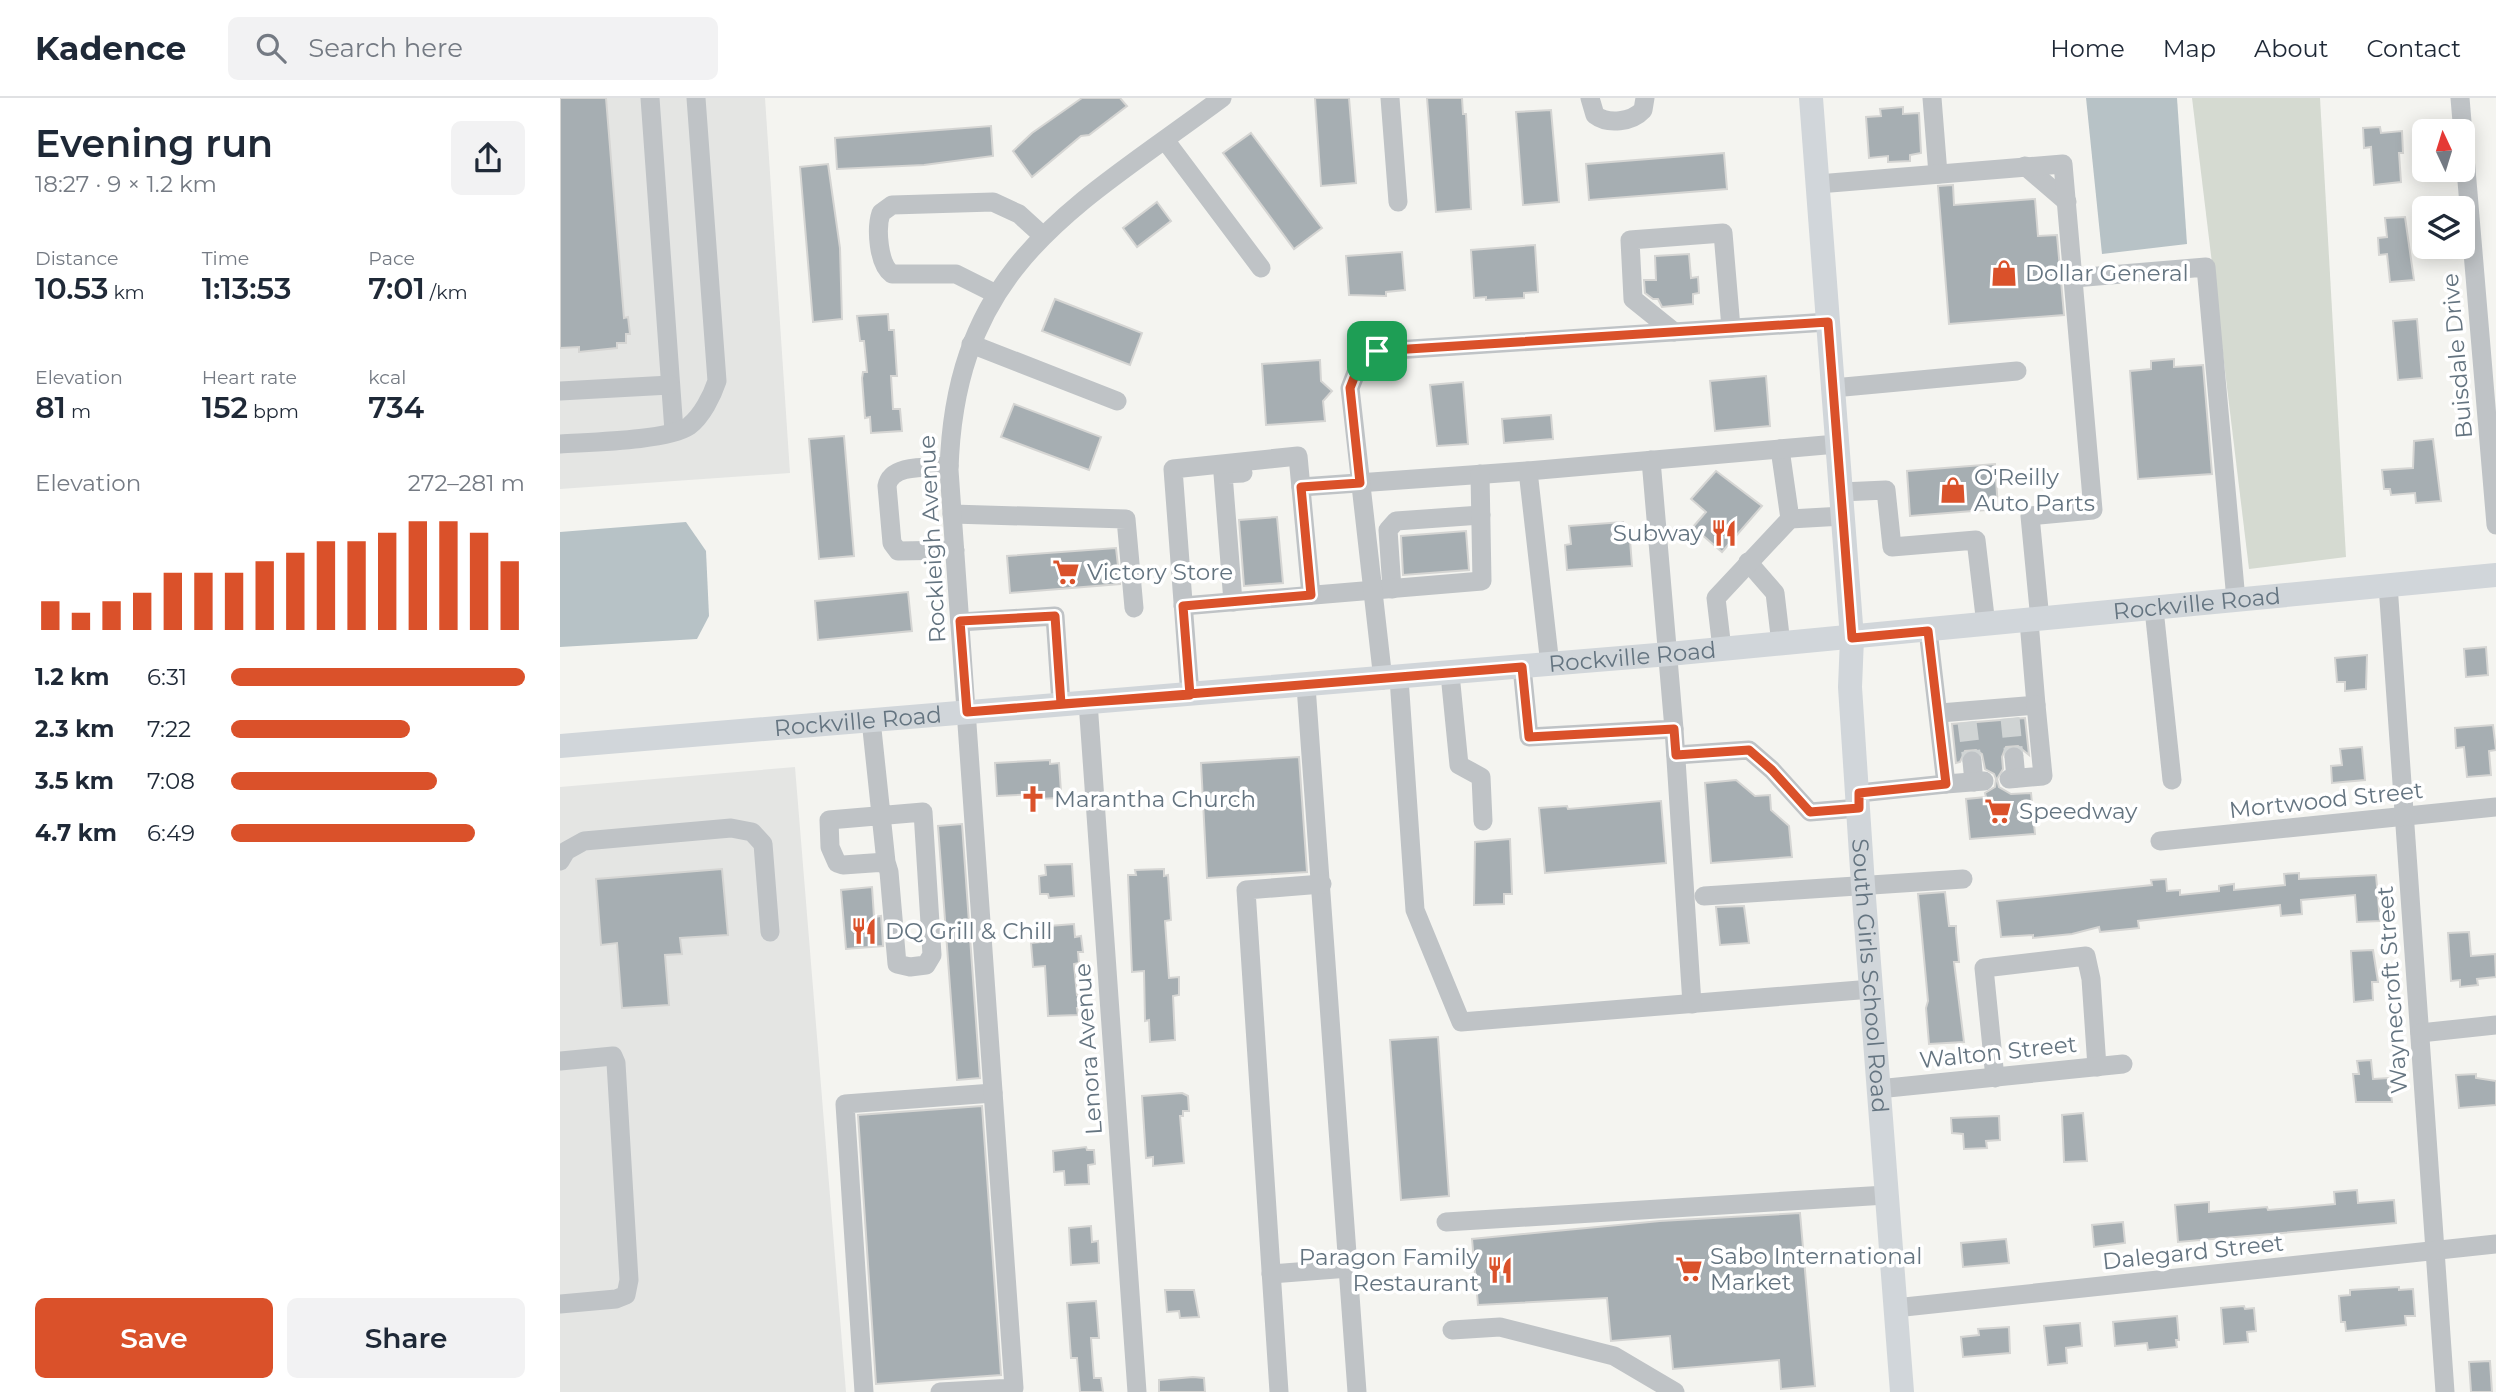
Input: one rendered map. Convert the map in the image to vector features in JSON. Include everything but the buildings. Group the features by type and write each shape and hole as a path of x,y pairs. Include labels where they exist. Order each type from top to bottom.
{"main road":[{"name":"South Girls School Road","path":"1811,98 1852,638 1850,687 1863,886 1902,1392"},
{"name":"Rockville Road","path":"560,746 1450,674 1928,631 2496,575"}],"street":[{"path":"650,98 674,431"},
{"path":"560,444 657,436 674,431 688,426 712,398 717,381 696,98"},
{"name":"Rockleigh Avenue","path":"940,1392 1014,1388 949,466 955,398 971,344 996,294 1042,235 1165,140 1195,106 1222,98"},
{"path":"1390,98 1398,202"},
{"path":"1590,98 1595,115 1606,121 1633,119 1643,110 1645,98"},
{"path":"1932,98 1938,174"},
{"name":"Buisdale Drive","path":"2459,98 2496,525"},
{"path":"1165,140 1261,268"},
{"path":"1818,184 2063,163 2093,510 2030,516 2036,705 2043,776 2013,778 2014,757"},
{"path":"2025,166 2067,202"},
{"path":"996,294 956,274 892,274 883,261 878,222 881,213 892,205 981,200 1008,207 1042,235"},
{"path":"1674,332 1633,299 1630,240 1723,233 1731,328"},
{"path":"2074,278 2206,267 2236,600"},
{"path":"1828,322 1364,352 1350,388 1360,483 1383,589 1415,910 1461,1022 1872,989"},
{"path":"971,344 1117,401"},
{"path":"1833,388 2017,371"},
{"path":"560,391 670,385"},
{"path":"1301,487 1528,471 1837,444"},
{"path":"1780,449 1790,519"},
{"path":"1190,695 1172,469 1298,457 1311,595"},
{"path":"1233,602 1223,474 1252,472 1258,460"},
{"path":"1651,460 1669,654 1692,1004"},
{"path":"949,466 897,471 890,476 887,485 891,540 898,551 955,551"},
{"path":"1528,471 1550,665"},
{"path":"1183,606 1482,581 1480,474"},
{"path":"1721,649 1716,598 1790,519 1886,490 1892,547 1976,540 1986,625"},
{"path":"952,514 1126,519 1134,608"},
{"path":"1383,589 1388,530 1396,520 1481,515"},
{"path":"1748,562 1775,593 1781,644"},
{"name":"Waynecroft Street","path":"2388,585 2445,1392"},
{"path":"2154,609 2172,780"},
{"path":"960,621 1055,616 1061,704"},
{"path":"1928,631 1940,713 1946,784"},
{"path":"1522,667 1529,737 1674,729"},
{"path":"1450,674 1459,765 1481,777 1483,821"},
{"path":"1306,685 1357,1392"},
{"name":"Lenora Avenue","path":"1088,702 1137,1392"},
{"path":"1940,713 1967,716 2009,712 2036,705"},
{"path":"871,720 881,814 886,862 889,872 897,964 910,967 926,965 932,955 923,812 881,814 829,820 830,847 837,863 843,865 886,862"},
{"path":"1676,755 1749,750 1772,770 1810,812 1946,784 1979,782 1972,761"},
{"name":"Mortwood Street","path":"2160,841 2496,807"},
{"path":"560,862 566,851 584,841 731,828 752,832 763,844 770,932"},
{"path":"1704,896 1963,879"},
{"path":"1279,1392 1246,890 1322,884"},
{"path":"1995,1078 1984,968 2086,956 2097,1067"},
{"path":"2420,1032 2496,1025"},
{"path":"560,1060 613,1056 616,1063 629,1280 626,1295 616,1299 560,1304"},
{"name":"Walton Street","path":"1878,1089 2123,1064"},
{"path":"864,1392 845,1104 993,1093"},
{"path":"1446,1222 1886,1195"},
{"name":"Dalegard Street","path":"1895,1308 2496,1244"},
{"path":"1271,1274 1349,1268"},
{"path":"1452,1330 1500,1327 1614,1356 1675,1392"}],"shaded area":[{"path":"560,98 765,98 790,473 560,489"},
{"path":"2086,98 2177,98 2187,244 2102,254"},
{"path":"2192,98 2320,98 2346,557 2249,569"},
{"path":"686,522 706,551 709,616 697,639 560,647 560,532"},
{"path":"795,767 846,1392 560,1392 560,787"}],"tunnel":[{"path":"2010,718 2014,757"},
{"path":"1967,722 1972,761"}],"place":[{"name":"Dollar General","path":"2004,273"},
{"name":"O'Reilly Auto Parts","path":"1953,490"},
{"name":"Subway","path":"1724,533"},
{"name":"Victory Store","path":"1066,572"},
{"name":"Marantha Church","path":"1033,799"},
{"name":"Speedway","path":"1998,811"},
{"name":"DQ Grill & Chill","path":"864,931"},
{"name":"Sabo International Market","path":"1689,1269"},
{"name":"Paragon Family Restaurant","path":"1500,1270"}],"route":[{"path":"1377,351 1364,352 1350,388 1360,483 1301,487 1311,595 1183,606 1190,695 1061,704 1055,616 960,621 967,712 1190,695 1522,667 1529,737 1674,729 1676,755 1749,750 1772,770 1810,812 1859,808 1859,793 1946,784 1940,713 1928,631 1852,638 1828,322 1377,351"}]}
